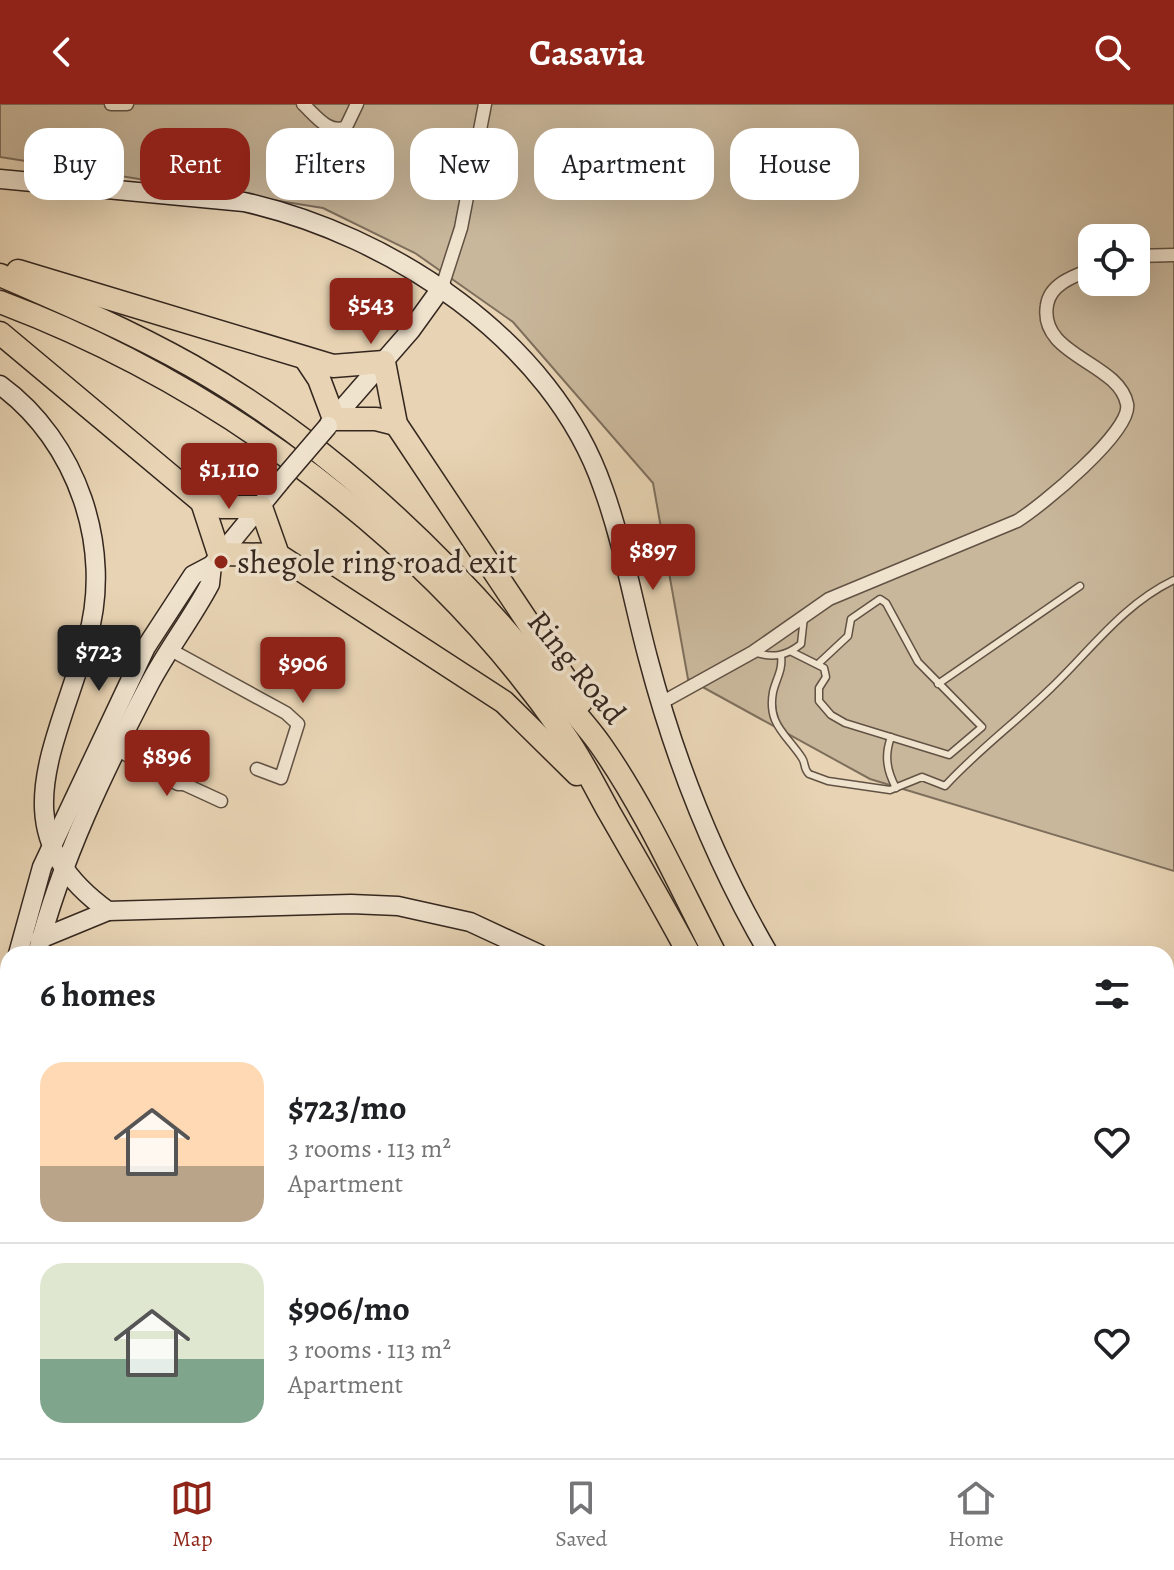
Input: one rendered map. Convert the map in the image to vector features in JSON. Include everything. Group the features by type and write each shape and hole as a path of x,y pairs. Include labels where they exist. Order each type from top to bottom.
{"highway":[{"path":"0,272 25,272 305,358 345,366 384,362 396,424 586,709 602,746"},
{"name":"Ring Road","path":"0,272 193,367 272,417 334,464 473,590 602,746 711,946"},
{"name":"Ring Road","path":"0,302 127,356 187,390 267,444 381,533 480,628 561,729 640,860 685,946"},
{"path":"0,333 202,502 222,507 261,507 278,555 504,702 549,743 609,813"},
{"path":"305,358 319,379 331,422 376,419 396,424"},
{"path":"202,502 215,560 278,555"}],"main road":[{"path":"3,176 244,202 273,209 362,245 442,287 497,334 568,418 603,487 661,703 701,815 765,946"},
{"path":"20,946 42,867 146,647 193,575 215,560 261,507 384,362 442,287"},
{"path":"0,385 37,419 70,469 89,524 96,565 96,593 87,639 26,781"},
{"path":"38,946 59,879 118,750 169,649 210,584 215,560"},
{"path":"31,845 42,867 84,899 108,911"},
{"path":"40,946 108,911 351,904 398,906 470,922 522,946"}],"street":[{"path":"111,104 127,104"},
{"path":"303,104 330,129 339,131 346,127 357,104"},
{"path":"442,287 461,228 485,104"},
{"path":"1150,256 1174,255"},
{"path":"661,703 753,652 849,589 961,545 1038,509 1122,425 1128,409 1124,395 1050,332 1045,315 1048,299 1059,285 1078,276"},
{"path":"169,649 286,713 298,724 281,778 257,769"},
{"path":"118,750 178,784 221,801"},
{"path":"184,784 199,758"}],"lane":[{"path":"781,656 783,666 770,710 781,735 804,760 809,774 840,783 896,788 922,777 945,786 993,737 1042,696 1112,624 1174,580"},
{"path":"938,684 1080,586"},
{"path":"818,664 848,636 851,619 880,599 886,603 918,662 993,737"},
{"path":"753,652 781,656 792,652 801,644 805,633 804,616"},
{"path":"792,652 818,664 826,672 817,694 831,715 949,755 982,727"},
{"path":"891,737 886,752 887,767 896,788"}],"shaded area":[{"path":"0,104 1174,104 1174,871 870,779 688,679 653,483 513,322 415,253 323,208 272,200 394,200 394,128 266,128 266,199 250,196 250,128 140,128 140,179 124,177 124,128 24,128 24,161 0,157"}],"place":[{"name":"shegole ring road exit","path":"221,562"}]}
